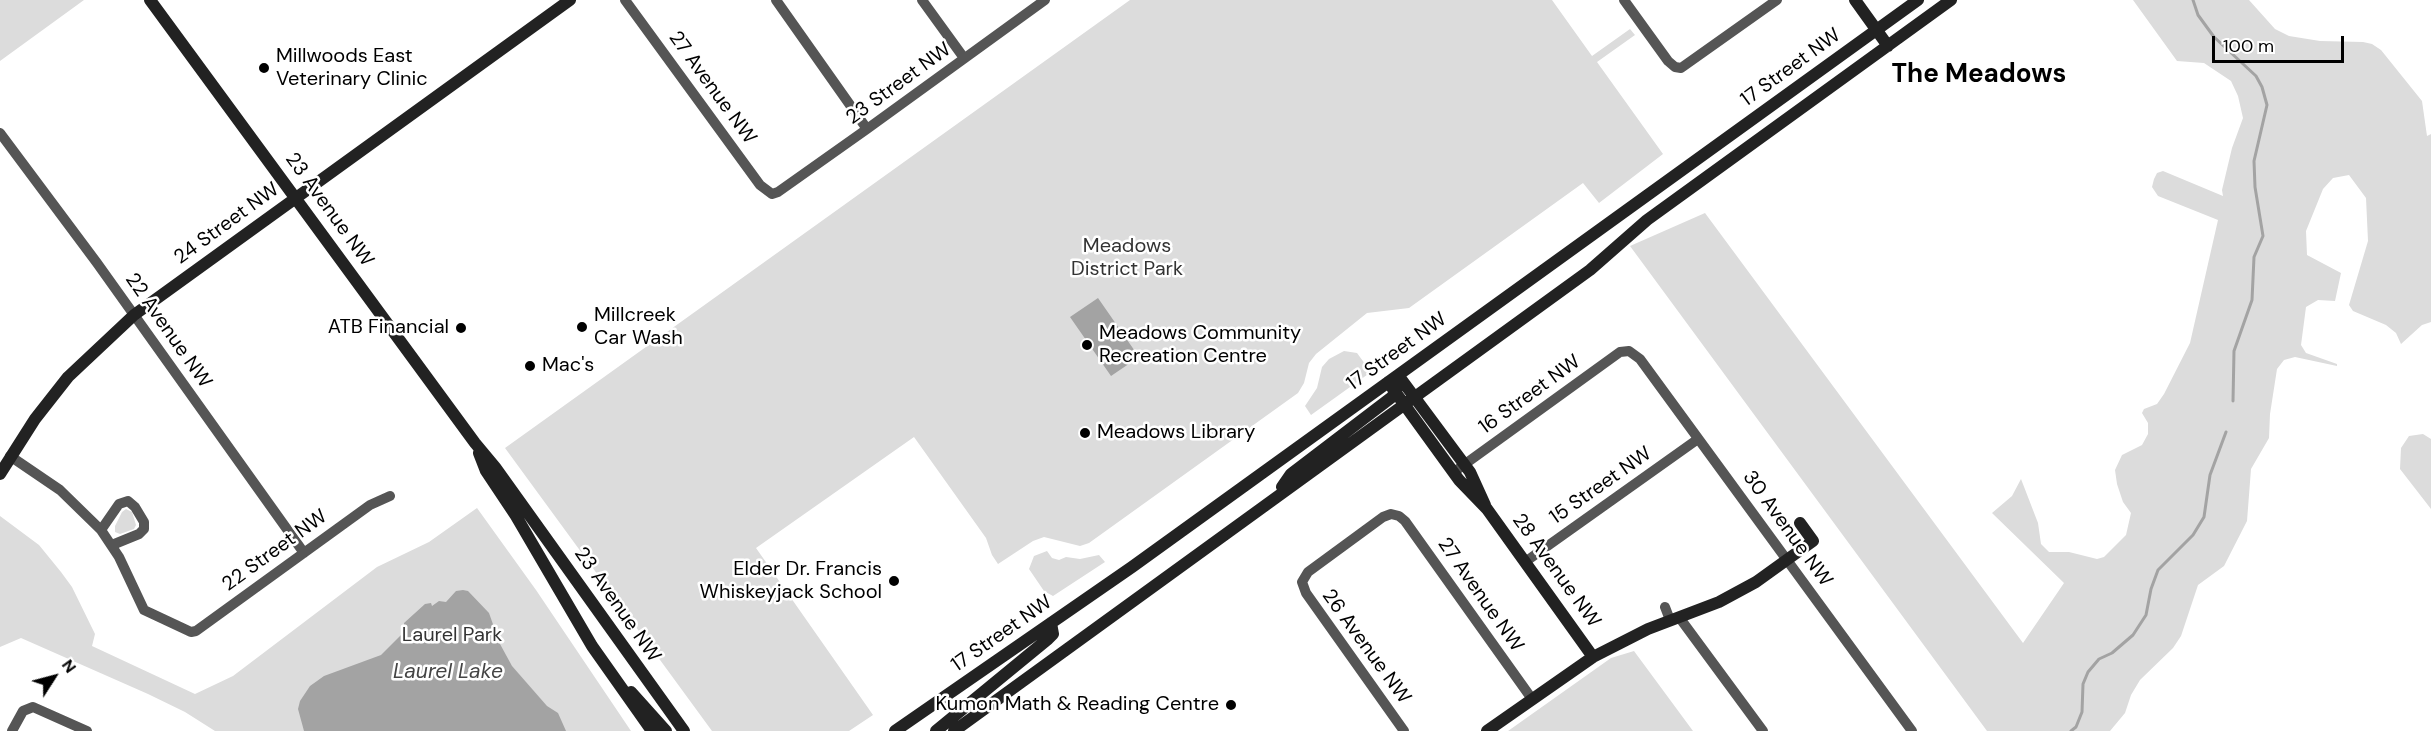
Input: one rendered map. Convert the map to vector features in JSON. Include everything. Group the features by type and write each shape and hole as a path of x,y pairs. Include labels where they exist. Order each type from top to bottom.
{"main road":[{"name":"23 Avenue NW","path":"150,0 495,467 684,731"},
{"name":"24 Street NW","path":"0,474 35,419 68,377 134,315 570,0"},
{"path":"1855,0 1888,46"},
{"name":"17 Street NW","path":"895,731 1394,384 1918,0"},
{"name":"17 Street NW","path":"954,731 1602,260 1647,220 1951,0"},
{"path":"1275,496 1291,474 1394,384"},
{"name":"28 Avenue NW","path":"1394,384 1465,464 1487,509 1593,657"},
{"name":"28 Avenue NW","path":"1394,384 1409,400 1471,495 1487,509"},
{"name":"23 Avenue NW","path":"476,443 486,471 516,516 602,661 652,731"},
{"path":"1487,731 1593,657 1629,637 1736,594 1788,560 1813,541 1800,523"},
{"path":"936,731 1048,639 1053,634 1052,623"},
{"path":"602,661 666,731"},
{"path":"906,731 933,706"}],"street":[{"name":"27 Avenue NW","path":"625,0 760,185 772,194"},
{"path":"776,0 867,129"},
{"path":"922,0 964,58"},
{"name":"23 Street NW","path":"772,194 867,129 1045,0"},
{"path":"1624,0 1668,62 1678,68 1688,64 1777,0"},
{"name":"22 Avenue NW","path":"0,133 134,315 304,553"},
{"name":"30 Avenue NW","path":"1629,351 1640,359 1912,731"},
{"name":"16 Street NW","path":"1454,472 1620,352 1629,351"},
{"name":"15 Street NW","path":"1525,562 1698,439"},
{"path":"10,456 60,490 101,530 112,545 139,534 144,529 144,522 135,507 128,501 119,504 101,530"},
{"name":"22 Street NW","path":"112,545 144,610 183,629 196,631 370,505 390,496"},
{"name":"27 Avenue NW","path":"1302,582 1308,572 1383,517 1396,514 1405,521 1532,699"},
{"name":"26 Avenue NW","path":"1302,582 1306,593 1404,731"},
{"path":"1665,607 1763,731"},
{"path":"12,731 20,715 28,708 37,708 87,731"}],"green space":[{"path":"0,0 84,0 0,61"},
{"name":"Meadows District Park","path":"1130,0 1552,0 1592,56 1630,29 1635,35 1597,62 1663,154 1599,203 1583,183 1409,308 1367,313 1316,354 1309,363 1304,383 1298,393 1089,543 1080,546 1044,537 1033,541 998,564 986,538 914,437 756,548 873,715 849,731 712,731 505,448"},
{"path":"2133,0 2249,0 2275,29 2289,36 2320,41 2363,42 2372,44 2381,50 2422,101 2427,136 2431,134 2431,322 2422,325 2401,344 2396,333 2386,325 2353,311 2349,305 2368,241 2366,198 2349,175 2333,178 2323,189 2306,231 2307,255 2341,273 2335,301 2318,300 2306,307 2301,345 2306,353 2337,364 2337,366 2295,357 2284,360 2277,369 2269,438 2251,469 2247,521 2224,566 2198,585 2181,636 2173,648 2140,680 2131,695 2125,713 2110,731 1987,731 1630,246 1705,213 2023,643 2064,583 1992,513 2012,496 2021,479 2038,523 2041,544 2049,552 2069,552 2097,559 2104,557 2126,535 2131,513 2123,502 2115,470 2122,455 2142,445 2148,434 2148,423 2142,413 2144,409 2157,404 2164,394 2190,343 2218,220 2158,196 2152,187 2154,179 2157,173 2163,171 2223,196 2222,190 2232,148 2243,118 2238,96 2231,81 2204,63 2177,61"},
{"path":"1344,351 1357,353 1371,372 1311,415 1305,406 1317,388 1322,367 1329,359"},
{"path":"2423,434 2431,439 2431,509 2400,469 2401,448 2409,436"},
{"name":"Laurel Park","path":"477,508 536,590 631,731 215,731 185,712 148,694 21,638 0,647 0,516 39,545 72,587 95,634 92,646 195,694 233,676 377,567 429,542"},
{"path":"126,509 132,512 136,525 134,529 120,534 115,532 115,526"},
{"path":"1047,551 1052,558 1059,560 1066,557 1080,559 1099,555 1105,562 1053,596 1044,591 1029,569 1034,556"},
{"path":"1634,651 1693,731 1508,731 1611,658"}],"water":[{"path":"1098,298 1139,357 1111,376 1070,317"},
{"name":"Laurel Lake","path":"456,591 468,591 489,613 500,644 512,666 547,706 558,713 566,731 304,731 298,709 300,701 310,686 324,676 381,655 404,632 404,623 425,604 431,603 432,606 439,601 446,602"}],"waterway":[{"path":"2193,0 2198,15 2214,37 2256,76 2267,105 2254,161 2255,187 2263,236 2254,257 2252,300 2234,351 2233,401"},
{"path":"2071,731 2076,727 2082,712 2083,684 2088,672 2099,659 2112,653 2133,635 2146,615 2151,589 2158,570 2193,535 2204,517 2210,475 2226,432"}],"place":[{"name":"Millwoods East Veterinary Clinic","path":"264,68"},
{"name":"Millcreek Car Wash","path":"582,327"},
{"name":"ATB Financial","path":"461,328"},
{"name":"Meadows Community Recreation Centre","path":"1087,345"},
{"name":"Mac's","path":"530,366"},
{"name":"Meadows Library","path":"1085,433"},
{"name":"Elder Dr. Francis Whiskeyjack School","path":"894,581"},
{"name":"Kumon Math & Reading Centre","path":"1231,705"}],"district":[{"name":"The Meadows","path":"1979,75"}]}
